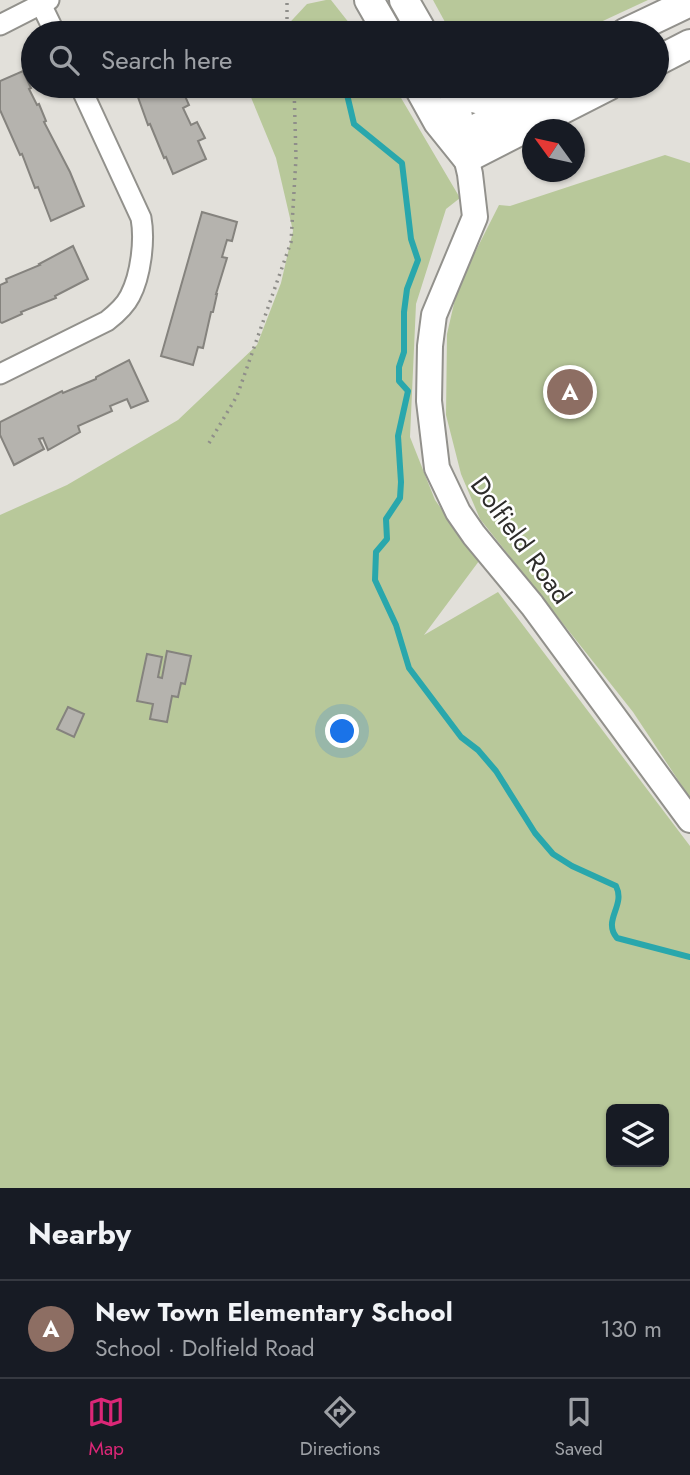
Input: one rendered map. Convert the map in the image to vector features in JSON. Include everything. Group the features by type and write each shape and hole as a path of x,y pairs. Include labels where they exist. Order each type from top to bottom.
{"main road":[{"path":"369,0 381,21"},
{"path":"404,0 416,21"},
{"path":"650,21 690,2"},
{"path":"669,31 690,19"},
{"path":"669,55 690,44"},
{"path":"425,98 438,122 464,147"},
{"path":"455,98 464,147"},
{"path":"474,98 489,101 495,98"},
{"path":"464,147 542,98"},
{"path":"464,147 580,98"}],"street":[{"path":"0,25 43,2 50,21"},
{"path":"0,374 107,321 121,309 130,296 136,278 144,233 141,218 86,98"},
{"name":"Dolfield Road","path":"464,147 475,217 433,315 430,346 429,401 437,468 458,512 532,605 690,820"}],"path":[{"path":"287,0 287,21"},
{"path":"209,443 237,396 290,242 296,158 294,98"}],"green space":[{"path":"331,0 348,21 291,21 307,4"},
{"path":"433,0 648,0 603,21 444,21"},
{"path":"251,98 401,98 460,198 446,209 416,304 410,437 435,500 479,561 424,635 498,592 690,846 690,1188 0,1188 0,515 67,485 178,420 257,345 281,283 293,231 276,158"},
{"path":"665,155 690,163 690,798 633,712 480,519 461,474 446,415 447,334 458,286 499,205 510,206"}],"building":[{"path":"21,72 21,98 34,98 37,105 39,104 46,121 44,122 84,206 51,221 38,187 35,188 0,110 0,81"},
{"path":"138,98 186,98 189,105 183,108 191,125 197,122 205,138 198,141 206,159 173,174 150,124 148,125"},
{"path":"202,212 237,222 232,241 227,240 222,257 227,258 203,348 198,347 193,365 161,356"},
{"path":"73,246 88,279 55,296 56,298 0,322 0,285 7,282 6,279 40,265"},
{"path":"129,360 148,401 131,408 127,399 110,406 112,411 78,426 80,432 48,450 43,438 39,439 44,449 14,465 0,435 0,422 62,391 63,393 96,379"},
{"path":"167,651 191,656 185,684 181,683 178,697 172,696 167,722 150,719 153,704 137,701 147,654 162,657 158,677 162,678"},
{"path":"68,707 84,714 74,737 57,729"}],"waterway":[{"path":"348,98 354,124 402,163 411,239 418,260 407,289 404,352 399,367 399,381 408,391 398,436 400,498 386,519 387,539 376,552 375,580 396,625 409,668 461,737 478,750 496,771 535,833 553,854 616,886 618,900 612,925 617,938 690,957"}],"place":[{"name":"New Town Elementary School","path":"570,392"}]}
